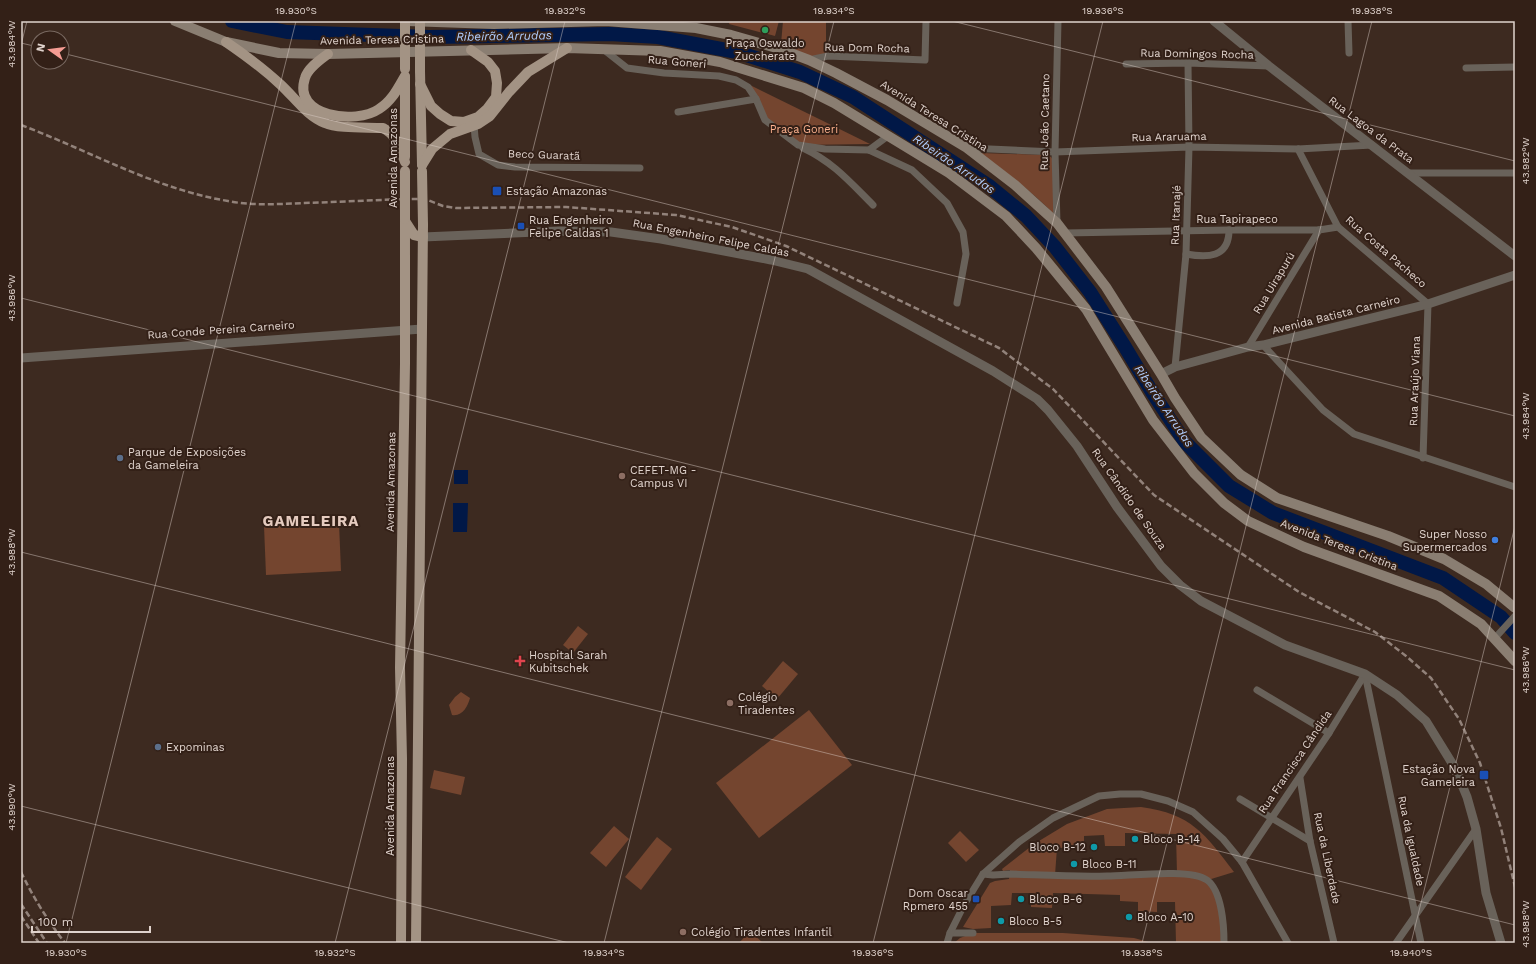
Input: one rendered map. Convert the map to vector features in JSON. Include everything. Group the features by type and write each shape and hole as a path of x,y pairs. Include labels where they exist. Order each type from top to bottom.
{"main road":[{"name":"Avenida Teresa Cristina","path":"175,21 226,42 279,53 328,54 567,48 660,51 720,62 804,88 834,103 949,173 1006,216 1036,248 1086,309 1153,420 1194,473 1224,503 1248,522 1304,547 1439,596 1481,624 1494,640 1515,661"},
{"name":"Avenida Teresa Cristina","path":"406,21 606,21 696,28 731,35 780,49 809,60 887,100 967,148 1015,185 1057,223 1106,287 1201,437 1241,475 1277,498 1388,536 1444,559 1486,584 1515,614"},
{"name":"Avenida Amazonas","path":"401,943 402,755 400,668 405,330 406,21"},
{"path":"416,943 423,237 420,21"},
{"path":"226,42 251,58 281,85 300,105 315,118 326,124 383,128 390,131 396,138 405,167"},
{"path":"422,168 432,149 450,134 474,125 490,116 509,92 528,72 567,48"},
{"path":"420,84 432,106 440,114 451,121 464,122 478,117 487,109 496,97 496,71 488,62 471,50"},
{"path":"328,54 308,73 305,78 303,90 306,98 315,108 332,116 354,117 367,115 379,110 394,96 405,73"},
{"path":"405,220 414,235 423,237"}],"street":[{"path":"680,21 696,28"},
{"name":"Rua Dom Rocha","path":"809,60 828,56 925,60 926,21"},
{"name":"Rua João Caetano","path":"1057,223 1055,152 1058,21"},
{"name":"Rua Lagoa da Prata","path":"1214,21 1269,66 1515,256"},
{"path":"1348,21 1348,53"},
{"name":"Rua Goneri","path":"602,48 627,68 664,73 719,76 736,80 748,87 756,99 765,120 798,145 818,155 832,165 873,205"},
{"name":"Rua Domingos Rocha","path":"1126,64 1188,63 1269,66"},
{"name":"Rua Itanajé","path":"1175,367 1186,254 1189,147 1188,63"},
{"path":"1466,68 1515,67"},
{"path":"678,112 756,99"},
{"name":"Beco Guaratã","path":"474,125 479,154 498,165 515,167 640,168"},
{"path":"869,150 888,136"},
{"path":"798,145 869,150 912,170 947,203 964,232 966,254 957,303"},
{"name":"Rua Araruama","path":"967,148 1055,152 1189,147 1298,149 1372,145"},
{"name":"Rua Costa Pacheco","path":"1298,149 1338,227 1428,304"},
{"path":"1409,173 1515,173"},
{"name":"Rua Tapirapeco","path":"1065,233 1319,230 1338,227"},
{"path":"1186,254 1200,257 1210,257 1222,252 1229,237 1229,230"},
{"name":"Rua Uirapurú","path":"1248,347 1319,230"},
{"name":"Rua Engenheiro Felipe Caldas","path":"423,237 560,231 611,232 661,239 771,260 808,269 950,347"},
{"name":"Avenida Batista Carneiro","path":"1161,374 1175,367 1248,347 1263,345 1428,304 1515,275"},
{"name":"Rua Araújo Viana","path":"1423,458 1428,304"},
{"name":"Rua Conde Pereira Carneiro","path":"21,358 422,328"},
{"path":"1263,345 1323,410 1354,434 1423,458 1515,487"},
{"name":"Rua Cândido de Souza","path":"950,347 1013,383 1036,399 1048,410 1077,446 1117,507 1161,566 1180,585 1211,607 1288,646 1365,674 1397,695 1426,721 1455,768 1467,797 1476,829 1486,893 1501,943"},
{"path":"1494,640 1515,614"},
{"name":"Rua Francisca Cândida","path":"1242,862 1300,778 1365,674"},
{"name":"Rua da Igualdade","path":"1365,674 1421,943"},
{"path":"1257,690 1329,733"},
{"name":"Rua da Liberdade","path":"1300,778 1310,841 1334,943"},
{"path":"947,943 950,933 964,905 983,874 1019,842 1053,818 1099,796 1141,794 1168,801 1193,812 1223,839 1242,862 1288,943"},
{"path":"1240,799 1310,841"},
{"path":"1396,943 1476,829"},
{"path":"983,874 993,876 1010,874 1108,876 1145,874 1196,875 1207,880 1215,891 1224,924 1224,943"},
{"path":"950,933 973,933"}],"green space":[{"name":"Praça Oswaldo Zuccherate","path":"730,21 779,21 775,36 729,24"},
{"name":"Praça Oswaldo Zuccherate","path":"783,21 826,21 826,55 810,58 781,44"},
{"name":"Praça Goneri","path":"750,85 870,144 798,145 765,120"},
{"path":"980,153 1047,155 1051,157 1053,160 1054,214 1018,182"},
{"path":"339,523 341,571 266,575 264,526"},
{"path":"578,626 588,634 573,653 563,645"},
{"path":"783,661 798,674 777,699 762,686"},
{"path":"461,692 470,698 469,701 462,713 452,715 449,705"},
{"path":"809,710 852,765 759,838 716,783"},
{"path":"434,770 465,777 461,795 430,788"},
{"path":"1141,807 1158,810 1173,815 1196,828 1214,847 1234,872 1208,880 1215,891 1224,943 1176,943 1175,902 1157,902 1157,912 1138,911 1138,902 1120,901 1120,895 1053,893 1052,908 1031,907 1031,893 1012,893 1011,905 991,906 991,928 973,929 963,927 990,883 1009,879 1010,870 1003,871 1002,869 1034,844 1067,824 1107,809","holes":["1125,833 1176,834 1177,874 1055,875 1057,848 1084,847 1084,836 1104,835 1105,846 1125,846"]},
{"path":"614,826 629,839 606,867 590,853"},
{"path":"960,831 979,850 966,862 948,843"},
{"path":"657,837 672,849 641,890 625,877"},
{"path":"750,931 763,943 739,943"},
{"path":"973,933 1063,933 1134,938 1152,943 954,943 960,938"}],"water":[{"path":"454,470 468,470 468,484 454,484"},
{"path":"453,503 468,503 467,532 453,532"}],"waterway":[{"name":"Ribeirão Arrudas","path":"232,21 287,32 429,37 610,34 658,37 737,52 800,72 853,97 988,185 1026,216 1055,247 1090,292 1185,442 1229,486 1273,513 1443,578 1501,617 1515,633"}],"railway":[{"path":"21,125 149,179 175,188 237,203 276,204 425,199 443,206 456,208 566,207 676,215 732,227 786,246 999,348 1053,389 1154,495 1299,592 1375,632 1431,678 1459,719 1480,763 1501,828 1515,887"},
{"path":"21,872 41,909 65,943"},
{"path":"21,904 47,943"},
{"path":"21,916 39,943"}],"place":[{"name":"Praça Oswaldo Zuccherate","path":"765,30"},
{"name":"Estação Amazonas","path":"497,191"},
{"name":"Rua Engenheiro Felipe Caldas 1","path":"521,226"},
{"name":"Parque de Exposições da Gameleira","path":"120,458"},
{"name":"CEFET-MG - Campus VI","path":"622,476"},
{"name":"Super Nosso Supermercados","path":"1495,540"},
{"name":"Hospital Sarah Kubitschek","path":"520,661"},
{"name":"Colégio Tiradentes","path":"730,703"},
{"name":"Expominas","path":"158,747"},
{"name":"Estação Nova Gameleira","path":"1484,775"},
{"name":"Bloco B-14","path":"1135,839"},
{"name":"Bloco B-12","path":"1094,847"},
{"name":"Bloco B-11","path":"1074,864"},
{"name":"Dom Oscar Rpmero 455","path":"976,899"},
{"name":"Bloco B-6","path":"1021,899"},
{"name":"Bloco A-10","path":"1129,917"},
{"name":"Bloco B-5","path":"1001,921"},
{"name":"Colégio Tiradentes Infantil","path":"683,932"}],"district":[{"name":"GAMELEIRA","path":"311,521"}]}
